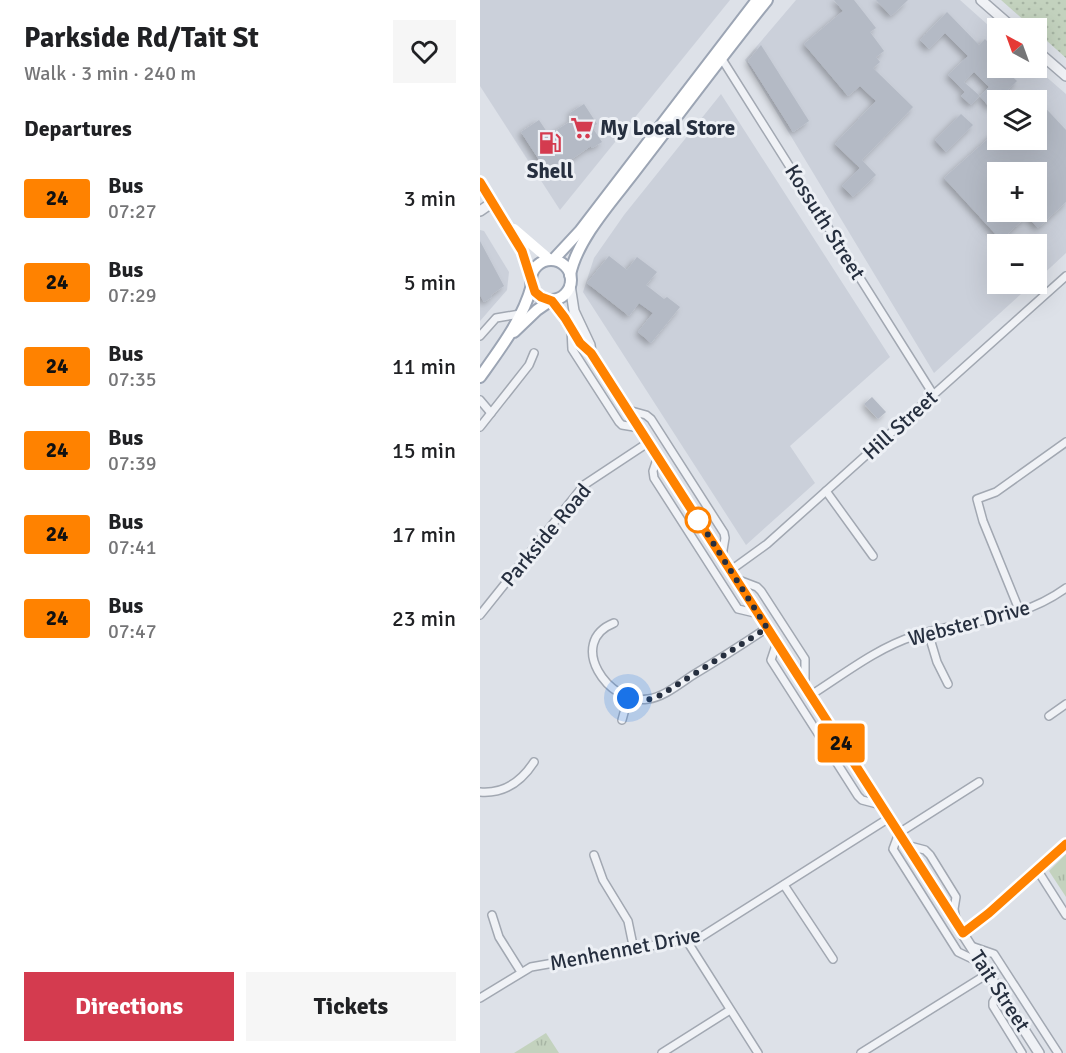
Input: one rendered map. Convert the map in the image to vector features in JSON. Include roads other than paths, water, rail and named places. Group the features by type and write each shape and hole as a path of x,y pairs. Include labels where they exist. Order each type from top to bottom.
{"main road":[{"path":"506,341 537,310 563,296 570,280 575,258 593,229 757,0"},
{"path":"480,377 506,341 520,314 536,268 552,260 580,231 719,54 767,0"},
{"path":"480,182 522,251 532,283 539,296 551,301"},
{"path":"501,216 526,241 565,267 570,280"}],"street":[{"path":"981,0 1002,18"},
{"name":"Kossuth Street","path":"719,54 933,394"},
{"path":"1047,60 1066,76"},
{"path":"480,211 493,202"},
{"name":"Hill Street","path":"731,570 767,544 1066,276"},
{"name":"Tait Street","path":"570,280 574,311 590,345 591,353"},
{"name":"Tait Street","path":"551,301 580,343 591,353 640,428 1039,1053"},
{"path":"480,336 496,318 520,314"},
{"path":"571,327 572,349 619,422 622,425 640,428"},
{"path":"480,427 529,365 534,353"},
{"path":"480,400 491,413"},
{"path":"628,410 645,414 651,418 724,533 722,556"},
{"name":"Parkside Road","path":"480,615 584,485 649,442"},
{"path":"1020,612 983,521 977,500 996,492 1066,442"},
{"path":"658,456 652,471 654,477 699,548 738,609 759,614"},
{"path":"826,491 873,556"},
{"path":"736,579 757,587 761,591 805,659 808,691"},
{"name":"Webster Drive","path":"808,691 900,641 927,632 1020,612 1046,601 1066,588"},
{"path":"614,623 604,628 592,646 598,670 618,694 628,698 647,700 661,695 767,628"},
{"path":"927,632 937,662 948,684"},
{"path":"777,642 771,660 858,796 863,801 881,805"},
{"path":"622,720 628,698"},
{"path":"1049,716 1066,704"},
{"path":"480,792 493,792 508,787 524,775 534,762"},
{"path":"979,782 899,833 893,845 893,851 961,955 983,964"},
{"name":"Menhennet Drive","path":"480,998 531,967 687,941 704,936 889,818"},
{"path":"963,933 1066,844"},
{"path":"906,845 926,851 930,855 956,897 954,909 956,923"},
{"path":"594,855 603,880 627,919 634,950"},
{"path":"1038,870 1066,915"},
{"path":"784,885 833,959"},
{"path":"492,915 499,937 521,972"},
{"path":"687,941 758,1053"},
{"path":"971,946 994,954 1058,1053"},
{"path":"861,1053 989,973"},
{"path":"1000,991 993,1006 1022,1053"},
{"path":"662,1053 729,1010"}],"place":[{"name":"My Local Store","path":"582,128"},
{"name":"Shell","path":"550,143"}]}
